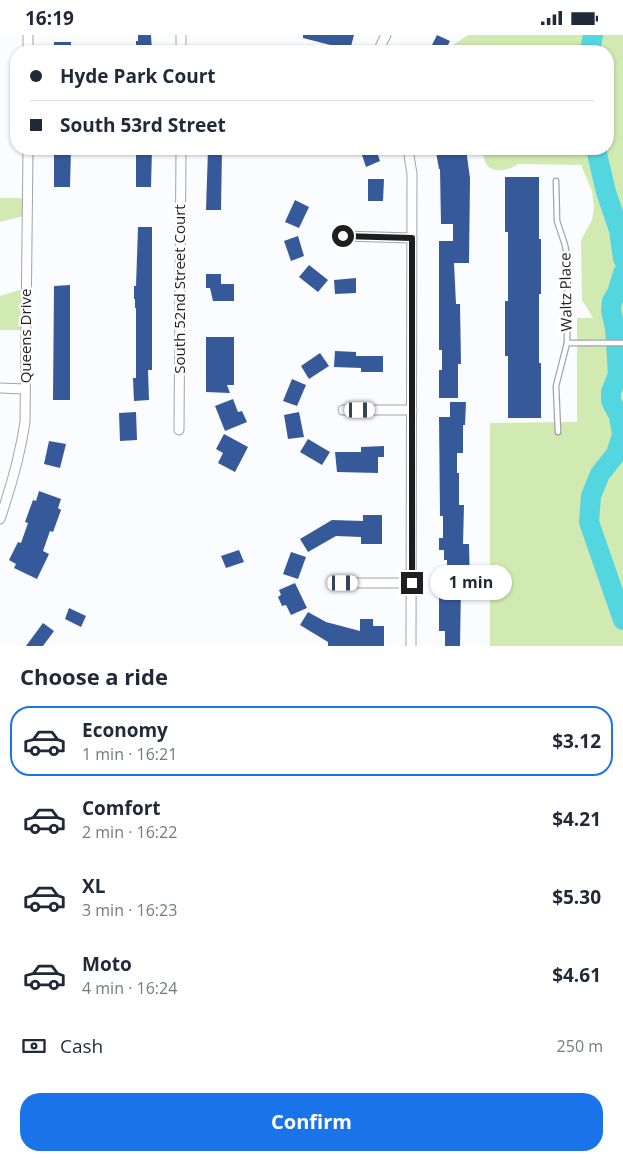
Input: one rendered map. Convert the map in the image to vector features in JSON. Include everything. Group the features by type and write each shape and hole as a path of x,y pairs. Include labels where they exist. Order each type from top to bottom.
{"street":[{"name":"Queens Drive","path":"0,519 20,455 25,423 28,155"},
{"name":"South 52nd Street Court","path":"178,430 180,155"},
{"path":"409,155 412,174 411,646"},
{"path":"343,236 412,238"},
{"path":"0,388 26,389"},
{"path":"343,410 412,410"},
{"path":"343,583 412,583"}],"lane":[{"name":"Waltz Place","path":"556,181 557,221 567,255 567,343 556,386 558,432"},
{"name":"Waltz Place","path":"567,343 623,343"}],"green space":[{"path":"468,35 623,35 623,646 490,646 490,423 577,422 577,318 593,318 582,300 581,240 592,220 594,208 592,191 581,165 518,164 511,168 497,170 487,165 483,155 614,155 614,45 453,45"},
{"path":"0,198 27,198 27,215 0,222"},
{"path":"26,288 26,330 0,330 0,296"}],"building":[{"path":"138,35 151,35 152,45 136,45 136,41 138,41"},
{"path":"303,35 354,35 351,45 330,45 303,38"},
{"path":"437,35 450,41 448,45 432,45"},
{"path":"54,42 71,42 71,45 54,45"},
{"path":"54,155 71,155 70,187 54,187"},
{"path":"136,155 152,155 151,187 136,187"},
{"path":"208,155 222,155 221,210 206,210"},
{"path":"362,155 378,155 380,161 366,167"},
{"path":"437,155 467,155 470,178 469,263 454,263 456,304 460,304 461,364 458,364 458,398 439,398 439,370 442,370 442,350 439,350 439,241 453,241 453,224 441,224 439,169"},
{"path":"505,177 539,177 541,294 539,294 539,363 541,363 541,418 508,418 508,356 505,356 505,301 508,301 508,232 505,232"},
{"path":"368,179 384,179 383,201 368,201"},
{"path":"295,200 309,207 299,228 285,222"},
{"path":"138,227 152,227 152,370 148,370 149,400 134,401 133,378 136,378 136,308 134,286 136,286"},
{"path":"298,236 304,256 291,261 284,241"},
{"path":"309,265 328,280 318,292 299,277"},
{"path":"206,274 221,274 221,284 234,284 234,301 213,301 210,288 206,288"},
{"path":"356,278 356,293 335,294 334,280"},
{"path":"70,285 70,400 53,400 54,286"},
{"path":"206,337 234,337 234,385 227,385 230,393 206,392"},
{"path":"335,351 356,352 356,356 383,356 383,372 361,372 361,368 334,367"},
{"path":"320,353 329,366 309,379 301,366"},
{"path":"292,379 306,385 297,406 283,401"},
{"path":"233,399 238,412 242,411 247,422 225,431 215,406"},
{"path":"450,402 466,402 465,425 463,425 463,453 457,453 457,473 459,473 459,505 464,505 463,544 469,544 470,585 461,585 460,646 445,646 445,631 439,631 439,582 447,582 447,560 444,560 444,550 439,550 439,538 443,538 443,516 440,516 439,417 450,417"},
{"path":"136,412 137,440 120,441 119,413"},
{"path":"299,412 304,437 288,439 284,415"},
{"path":"224,434 248,447 235,472 218,463 223,453 216,449"},
{"path":"308,439 330,452 322,465 300,452"},
{"path":"49,441 66,444 60,468 44,464"},
{"path":"384,446 384,457 378,457 378,473 337,472 335,452 361,452 361,447"},
{"path":"39,491 61,499 58,508 61,510 53,532 50,531 43,551 49,554 37,579 14,568 16,564 9,560 18,542 21,543 28,523 25,522 33,500 36,501"},
{"path":"363,515 382,515 382,544 361,544 361,537 336,536 308,552 300,539 332,520 363,521"},
{"path":"239,550 244,562 226,568 221,556"},
{"path":"291,552 306,557 298,579 283,574"},
{"path":"295,583 307,608 291,615 286,605 282,606 278,597 281,595 279,590"},
{"path":"69,608 86,616 81,627 65,619"},
{"path":"308,612 326,622 360,631 360,619 373,619 373,626 384,626 384,646 328,646 328,642 300,625"},
{"path":"43,623 54,631 43,646 26,646"}],"waterway":[{"path":"591,45 593,35"},
{"path":"597,155 606,192 619,230 623,259"},
{"path":"623,273 617,293 612,301 611,310 615,328 618,374 611,392 611,401 619,416 622,435 616,454 600,474 591,496 589,522 623,620"}],"route":[{"path":"343,236 412,238 412,583"}]}
